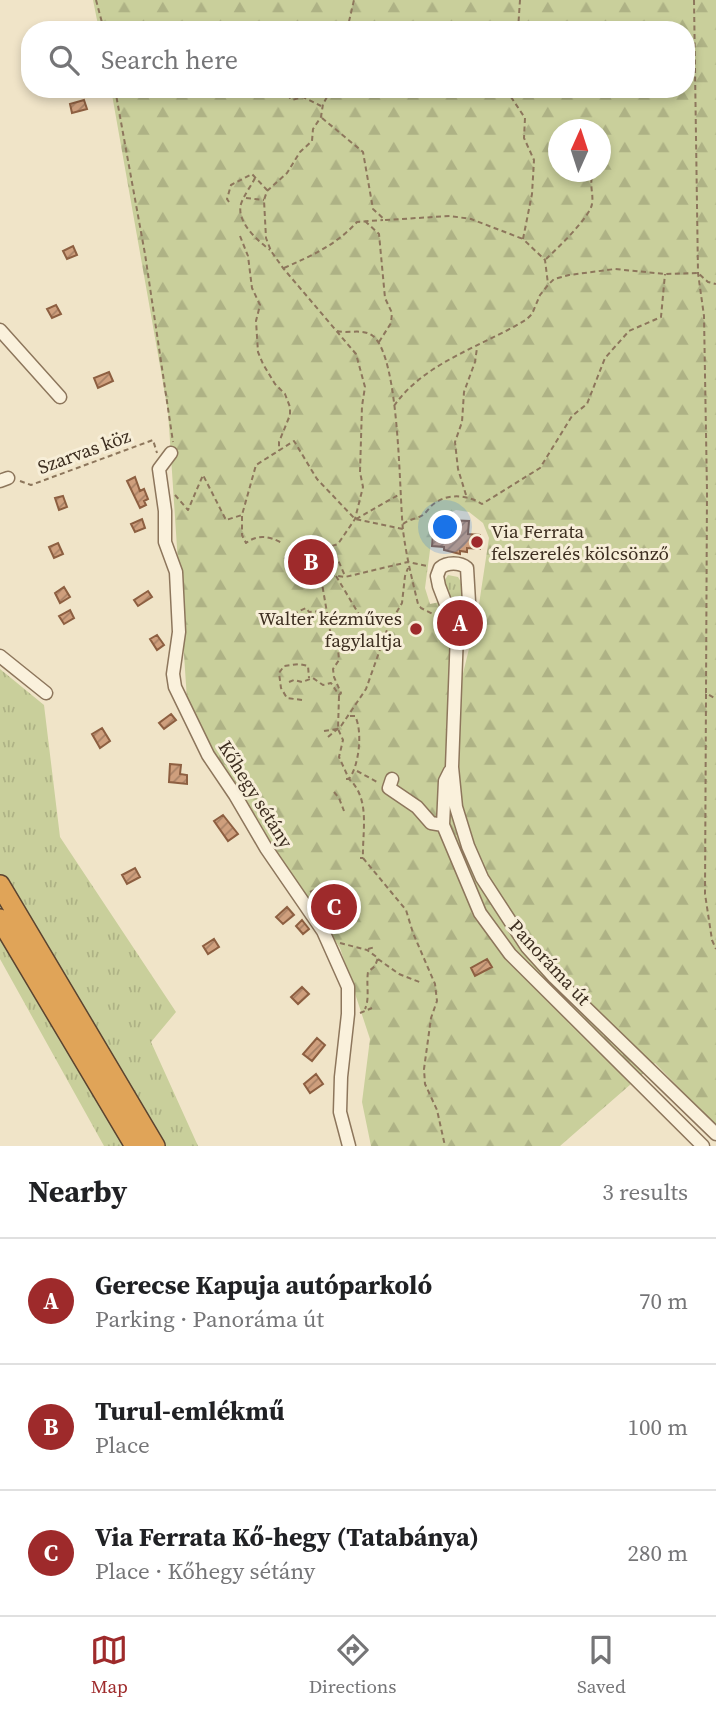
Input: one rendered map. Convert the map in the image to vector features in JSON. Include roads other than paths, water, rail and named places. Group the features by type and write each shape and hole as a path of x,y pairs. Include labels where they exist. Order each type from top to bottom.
{"highway":[{"path":"0,885 155,1146"},
{"path":"0,919 135,1146"}],"street":[{"path":"0,330 60,397"},
{"name":"Kőhegy sétány","path":"171,453 159,469 165,511 165,542 176,572 179,632 173,674 175,687 208,755 327,938 348,987 340,1112 349,1146"},
{"path":"447,564 467,568 469,602 457,633 437,576 440,568 447,564"},
{"name":"Panoráma út","path":"457,633 452,768 456,807 482,878 527,947 554,977 716,1133"},
{"path":"0,656 46,693"},
{"name":"Panoráma út","path":"452,768 445,781 443,825 480,914 510,954 703,1146"},
{"path":"391,784 417,807 430,823 443,825"}],"place":[{"name":"Via Ferrata felszerelés kölcsönző","path":"477,542"},
{"name":"Turul-emlékmű","path":"311,562"},
{"name":"Gerecse Kapuja autóparkoló","path":"460,623"},
{"name":"Walter kézműves fagylaltja","path":"416,629"},
{"name":"Via Ferrata Kő-hegy (Tatabánya)","path":"334,907"}]}
